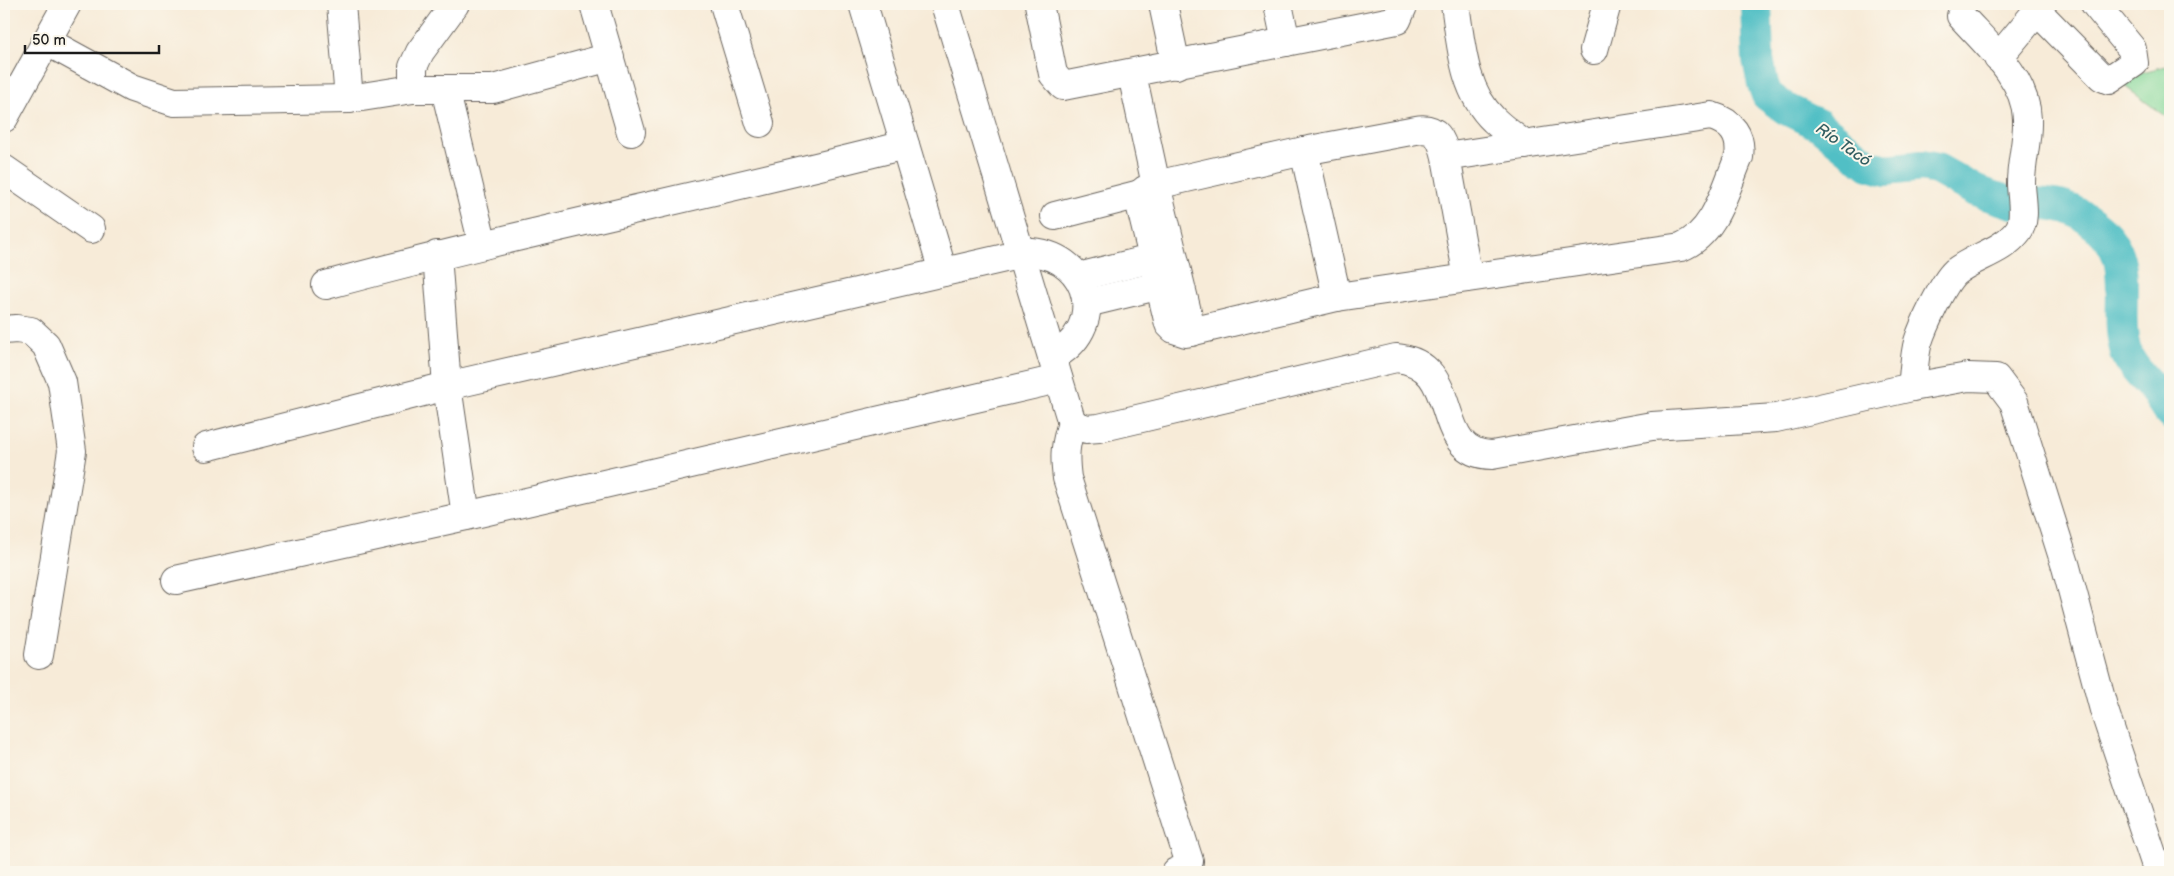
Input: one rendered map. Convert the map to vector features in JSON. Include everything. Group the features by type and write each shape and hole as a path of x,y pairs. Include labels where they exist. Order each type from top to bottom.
{"street":[{"path":"4,118 67,4"},
{"path":"341,4 348,99"},
{"path":"413,89 413,67 420,52 455,4"},
{"path":"594,4 631,132"},
{"path":"724,4 760,123"},
{"path":"863,4 943,272"},
{"path":"945,4 1072,423 1065,444 1064,458 1067,478 1189,860 1186,868 1176,872"},
{"path":"1039,4 1053,74 1063,86 1397,20 1404,4"},
{"path":"1163,4 1176,65"},
{"path":"1278,4 1286,42"},
{"path":"1455,4 1466,68 1477,98 1493,120 1525,145"},
{"path":"1594,50 1606,4"},
{"path":"1998,58 2033,16 2041,14 2102,77 2109,80 2134,63 2134,57 2132,49 2095,4"},
{"path":"1912,387 1918,342 1944,285 1955,272 2009,241 2020,229 2022,217 2021,181 2028,120 2021,88 1998,58 1961,16"},
{"path":"46,41 132,88 174,102 348,99 413,89 493,89 610,57"},
{"path":"1126,75 1147,190 1169,283 1169,324 1180,332 1192,332 1337,297 1681,247 1702,234 1709,226 1739,157 1740,142 1733,128 1727,122 1711,116 1446,157"},
{"path":"446,89 483,245"},
{"path":"1055,216 1147,190 1304,151 1422,129 1434,131 1443,142 1468,278"},
{"path":"326,285 437,255 740,187 905,145"},
{"path":"1304,151 1337,297"},
{"path":"4,169 91,228"},
{"path":"176,580 466,516 1055,368 1068,347 1081,332 1087,303 1082,285 1072,268 1053,256 1037,252 1021,253 447,386 206,447"},
{"path":"437,255 447,386 466,516"},
{"path":"1078,277 1163,256"},
{"path":"1087,303 1169,283"},
{"path":"4,330 16,329 31,332 46,344 62,382 72,451 39,654"},
{"path":"1072,423 1086,429 1099,428 1396,358 1415,362 1429,372 1438,386 1458,438 1468,449 1484,455 1492,455 1652,426 1776,418 1912,387 1968,377 1996,378 2014,402 2066,566 2104,710 2158,872"}],"green space":[{"path":"2170,65 2170,120 2115,79"}],"waterway":[{"name":"Río Tacó","path":"1756,4 1758,59 1767,95 1786,109 1819,125 1869,165 1886,170 1922,166 1937,169 1976,191 2013,203"},
{"name":"Río Tacó","path":"2035,203 2060,206 2073,210 2087,218 2108,237 2121,267 2122,335 2128,358 2170,414"}]}
